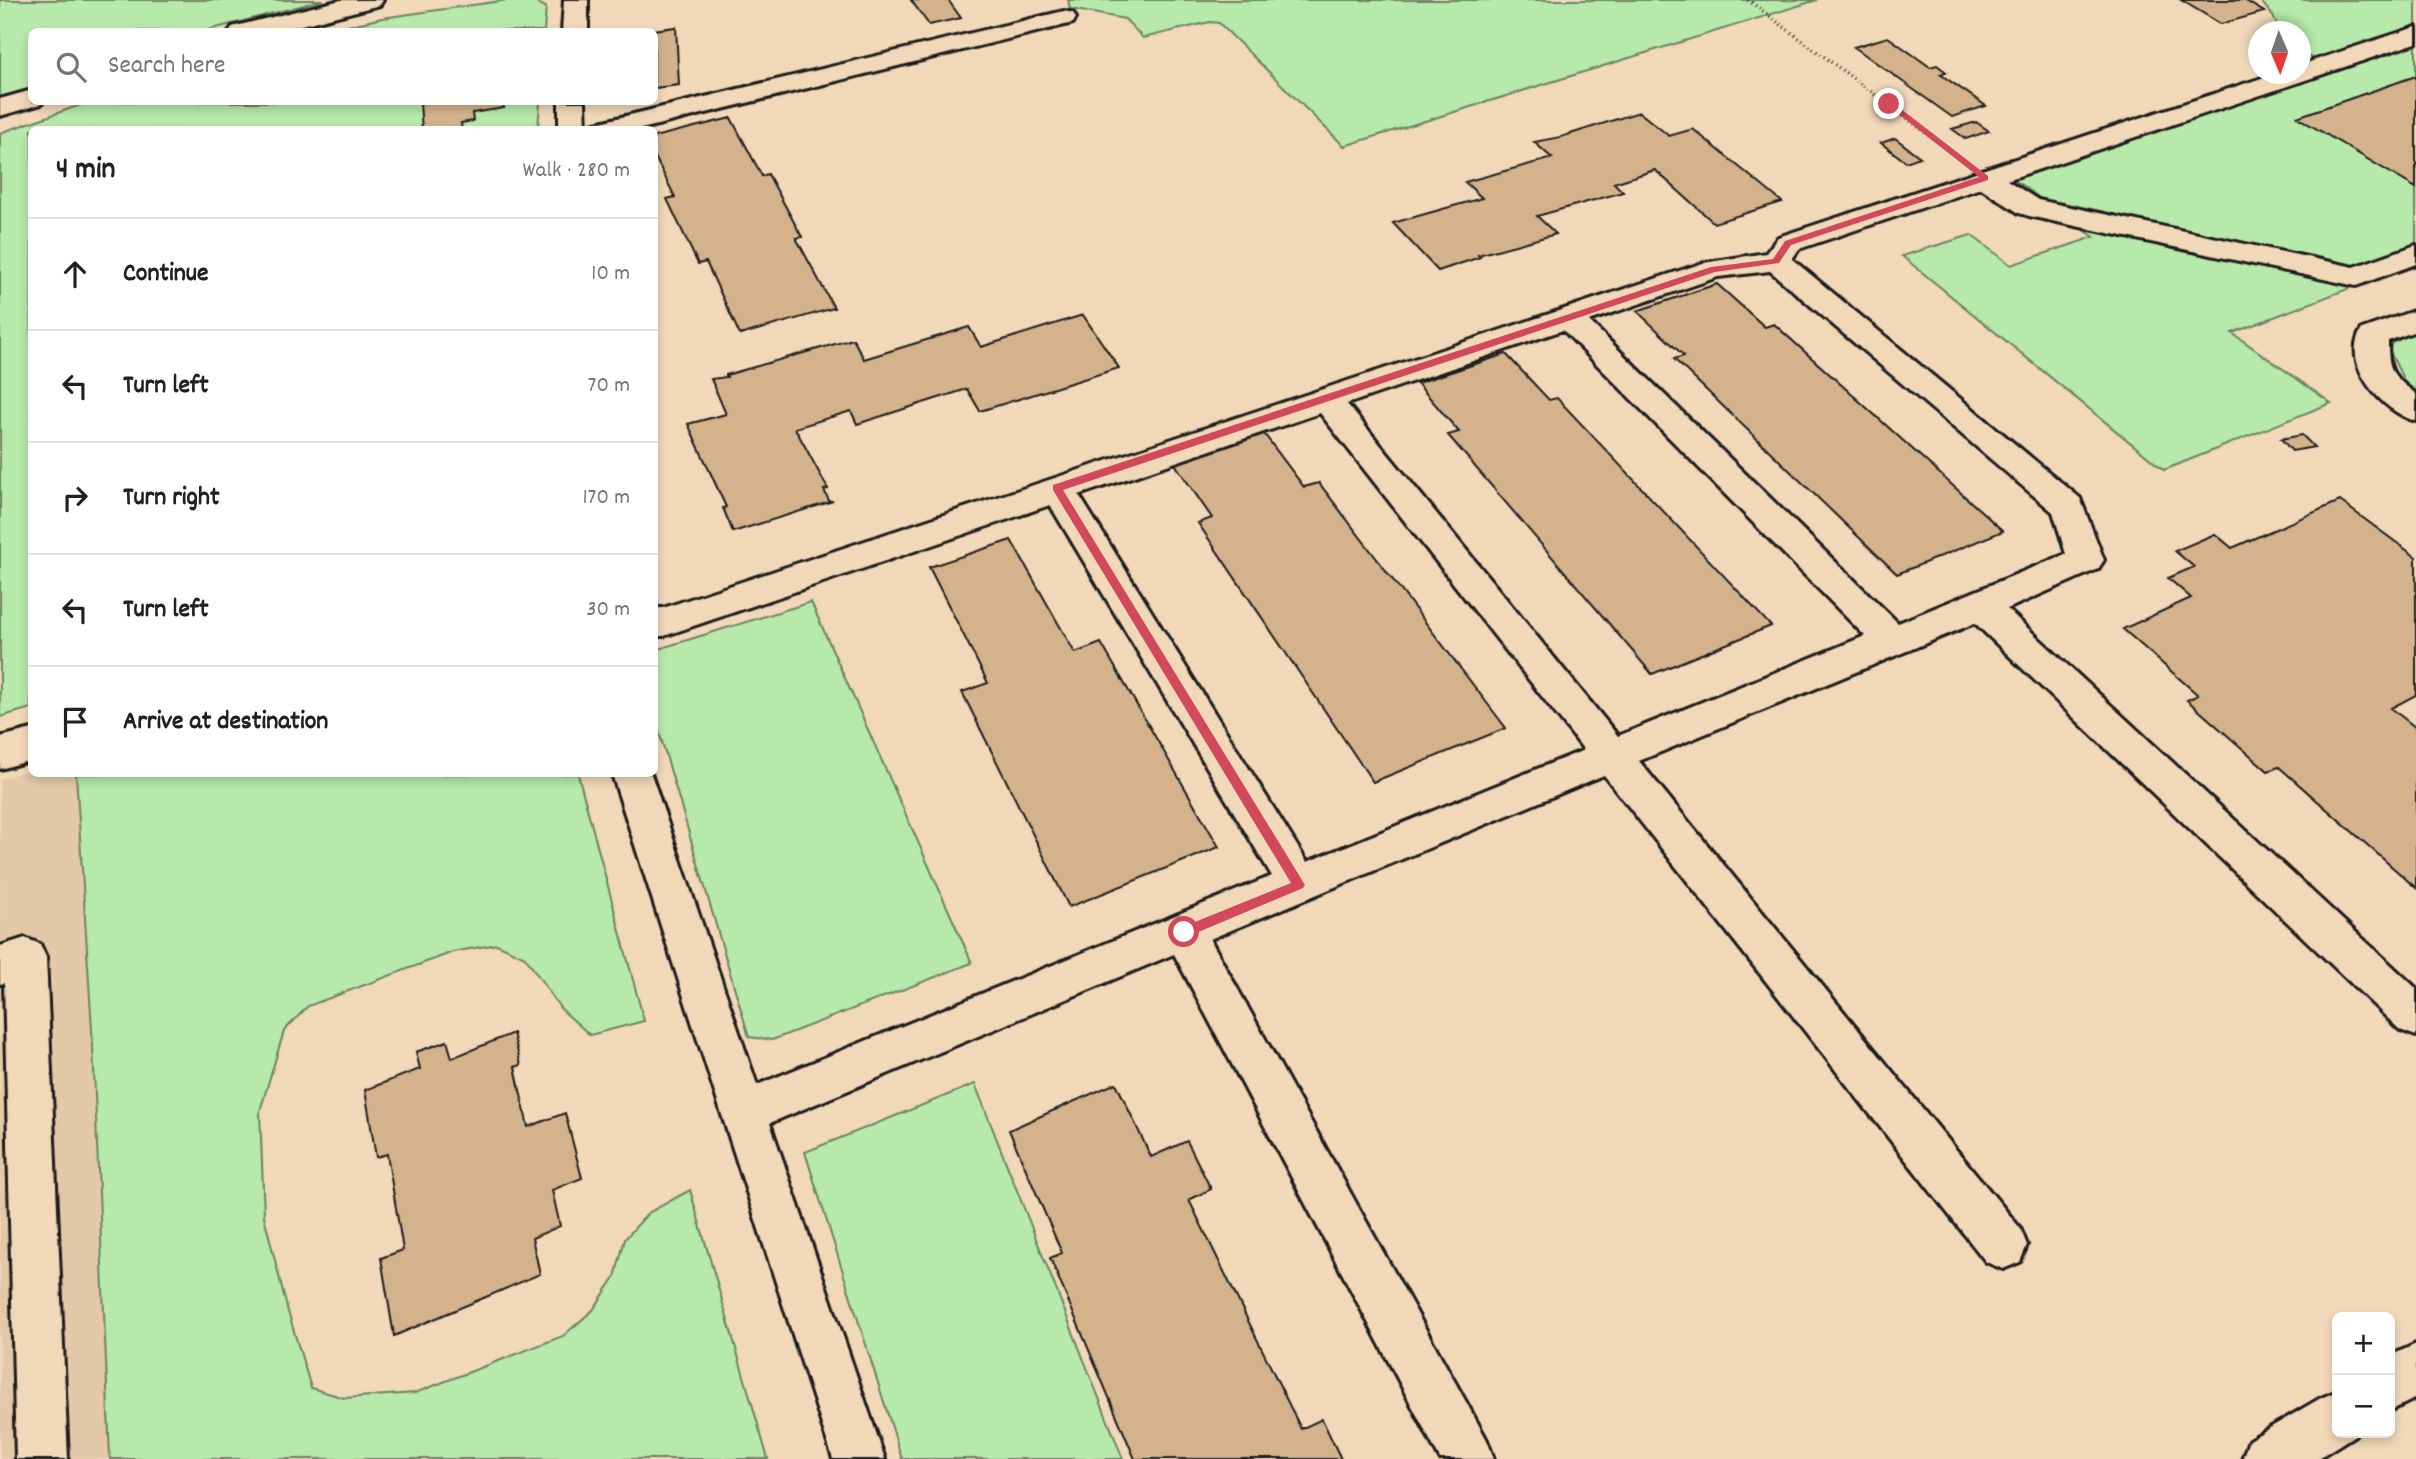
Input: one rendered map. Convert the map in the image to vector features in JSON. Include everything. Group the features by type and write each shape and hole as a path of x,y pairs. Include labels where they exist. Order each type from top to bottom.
{"street":[{"path":"258,28 371,0"},
{"path":"575,28 576,0"},
{"path":"618,126 1064,18"},
{"path":"1776,261 1788,243 2416,35"},
{"path":"0,108 28,98"},
{"path":"572,105 573,126"},
{"path":"1985,178 2029,207 2356,276 2416,254"},
{"path":"658,622 1714,269 1776,261 2068,506 2086,560 1980,606 743,1112"},
{"path":"1566,317 1892,640"},
{"path":"2416,320 2373,336 2372,365 2388,388 2416,410"},
{"path":"1326,400 2003,1245"},
{"path":"1057,488 1299,885"},
{"path":"1980,606 2416,1016"},
{"path":"0,753 28,745"},
{"path":"632,777 859,1459"},
{"path":"1184,932 1468,1459"},
{"path":"0,965 25,957 43,1459"},
{"path":"2395,1382 2416,1369"},
{"path":"2268,1459 2332,1420"}],"path":[{"path":"1748,0 1985,178"}],"shaded area":[{"path":"28,770 28,777 97,777 129,1459 0,1459 0,779"}],"green space":[{"path":"0,0 323,0 216,28 28,28 28,91 0,101"},
{"path":"508,0 533,1 546,7 544,28 338,28 382,18"},
{"path":"1068,0 1817,0 1344,146 1219,23 1210,22 1143,38 1125,19 1070,9"},
{"path":"2260,0 2416,0 2416,27 2318,61 2311,58 2311,21 2275,21"},
{"path":"2416,41 2416,263 2232,333 2331,403 2164,470 1902,256 1971,235 2011,265 2094,237 2002,171 2279,84 2311,84 2311,74"},
{"path":"80,105 540,105 538,126 28,126 28,709 0,717 0,133"},
{"path":"2416,332 2416,394 2408,389 2389,350 2392,343"},
{"path":"811,602 972,963 772,1040 749,1037 658,728 658,649"},
{"path":"76,777 579,777 644,1021 590,1035 561,1009 525,957 497,944 453,952 308,1006 284,1031 260,1111 264,1216 287,1308 311,1388 344,1398 415,1393 563,1336 593,1310 615,1277 625,1239 648,1213 690,1190 768,1459 110,1459 93,1046"},
{"path":"975,1084 1123,1459 902,1459 805,1152"}],"building":[{"path":"911,0 948,0 961,18 929,25"},
{"path":"2181,0 2244,0 2264,12 2221,24"},
{"path":"676,27 679,85 658,88 658,29"},
{"path":"1888,37 1930,67 1937,65 1946,72 1940,74 1986,106 1952,117 1854,47"},
{"path":"2416,76 2416,188 2297,117"},
{"path":"420,105 504,105 504,108 472,113 473,121 461,123 461,126 422,126"},
{"path":"1639,112 1669,136 1693,129 1782,202 1714,223 1655,170 1614,183 1623,192 1537,216 1556,234 1478,255 1480,257 1438,271 1393,223 1482,198 1465,182 1552,158 1534,142 1561,137"},
{"path":"731,118 762,176 768,174 802,237 796,238 834,308 740,335 706,262 698,264 667,199 675,197 658,163 658,136"},
{"path":"1976,122 1989,131 1966,139 1952,129"},
{"path":"1895,138 1920,157 1906,162 1881,143"},
{"path":"1717,284 1765,327 1774,324 2003,531 1897,574 1674,359 1684,356 1637,311"},
{"path":"1083,315 1119,368 980,411 967,389 857,424 851,411 795,428 828,489 824,490 829,501 833,501 733,532 723,508 726,507 688,424 726,414 711,379 727,377 726,375 853,339 864,359 969,327 981,347"},
{"path":"1506,354 1549,400 1557,398 1771,626 1652,674 1448,435 1459,432 1417,383"},
{"path":"1262,431 1304,487 1319,483 1506,728 1373,782 1198,523 1212,518 1173,461"},
{"path":"2302,435 2314,447 2292,451 2281,439"},
{"path":"2340,501 2416,557 2416,695 2391,708 2416,728 2416,888 2279,767 2268,771 2187,700 2198,695 2123,629 2191,598 2168,578 2194,567 2175,551 2215,534 2232,548"},
{"path":"1011,540 1075,653 1101,643 1219,847 1069,907 962,692 988,683 929,567"},
{"path":"513,1033 521,1065 515,1067 528,1127 565,1113 582,1178 552,1190 560,1226 532,1238 540,1274 394,1336 381,1258 403,1250 387,1154 376,1157 365,1090 420,1069 416,1052 447,1041 452,1058"},
{"path":"1116,1083 1151,1157 1187,1141 1211,1189 1189,1200 1301,1429 1322,1419 1341,1459 1135,1459 1050,1258 1062,1253 1009,1130"}],"route":[{"path":"1184,932 1299,885 1057,488 1714,269 1776,261 1788,243 1985,178 1889,104"}]}
